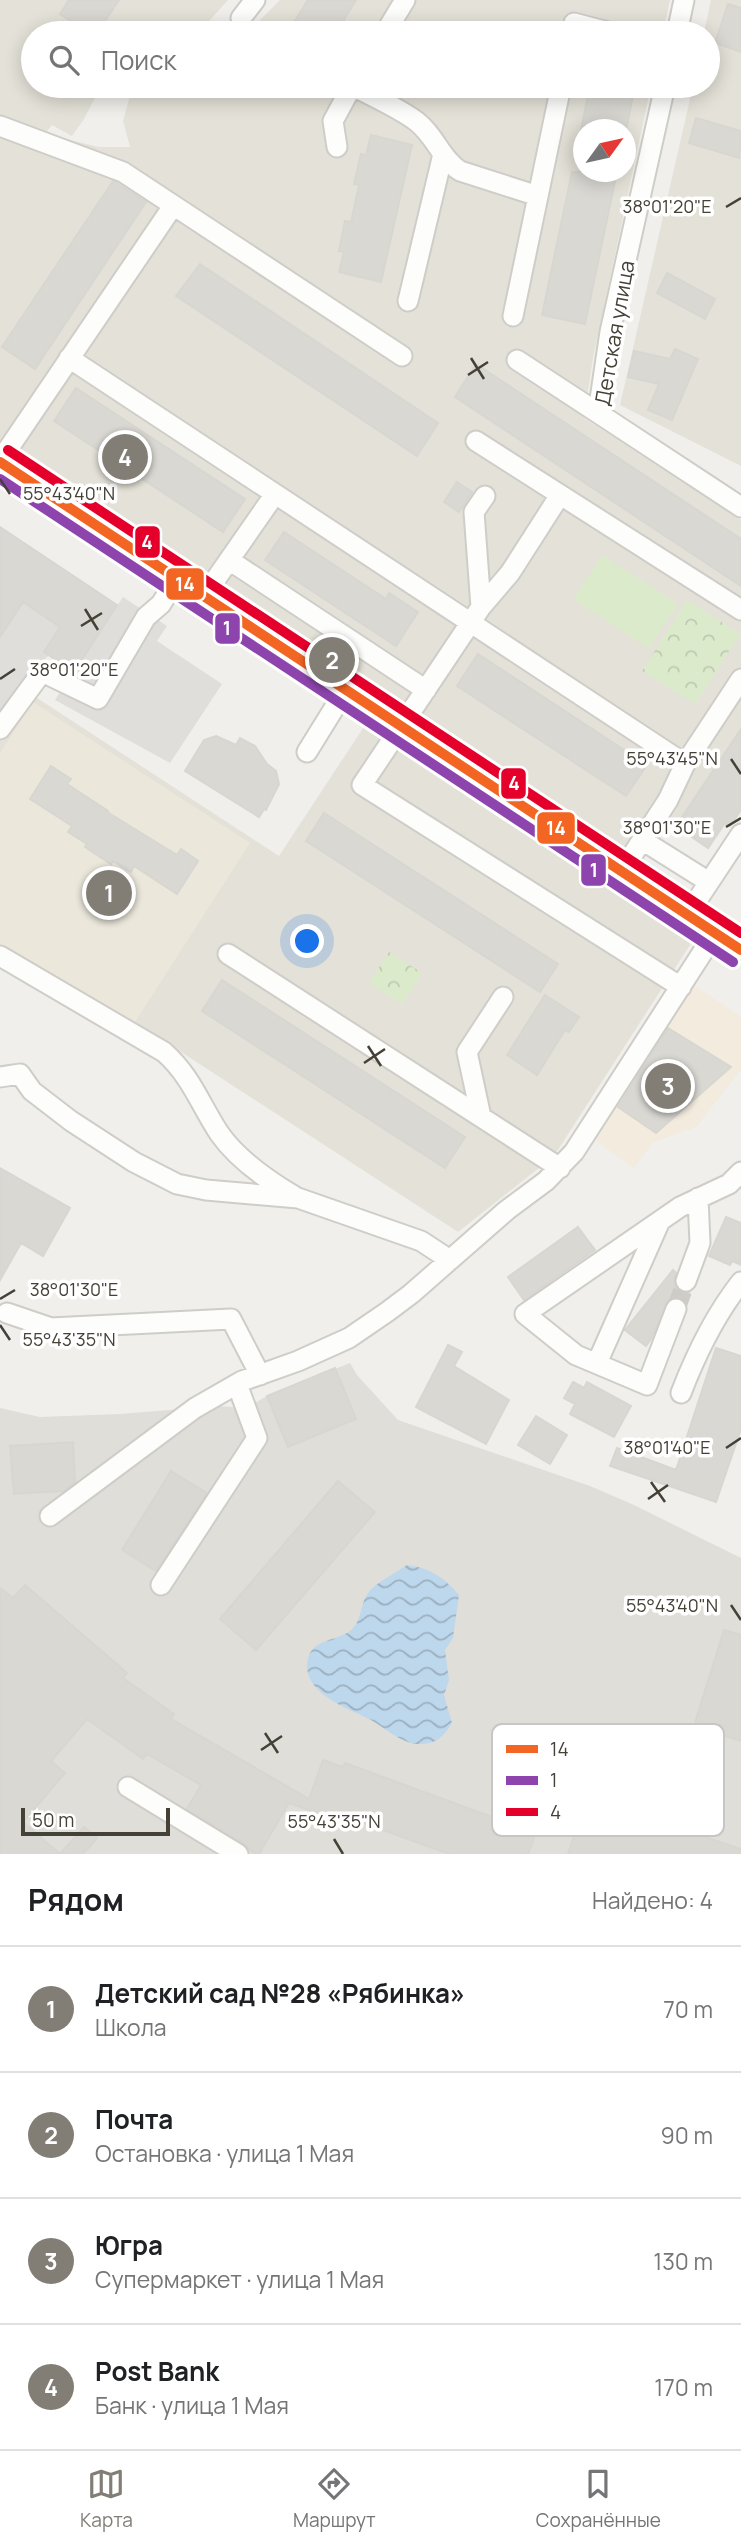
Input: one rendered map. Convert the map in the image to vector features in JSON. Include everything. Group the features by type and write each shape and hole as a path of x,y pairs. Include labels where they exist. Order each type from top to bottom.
{"street":[{"path":"241,18 256,0"},
{"path":"392,21 405,0"},
{"path":"680,21 684,0"},
{"path":"338,147 333,121 345,98"},
{"path":"374,98 416,121 426,130 450,165 460,171 538,196"},
{"path":"513,316 558,98"},
{"name":"Детская улица","path":"662,98 610,332 598,414 741,507"},
{"path":"0,126 110,166 402,356"},
{"path":"408,301 443,154"},
{"path":"173,206 0,461 741,950"},
{"path":"69,358 275,494 476,615 685,764"},
{"path":"517,360 598,414"},
{"path":"476,441 741,610"},
{"path":"204,596 275,494"},
{"path":"560,495 510,573 476,615 362,785 681,987"},
{"path":"476,615 474,512 485,496"},
{"path":"229,560 426,690"},
{"path":"0,729 41,672 98,699 146,617 161,604 177,578"},
{"path":"622,871 668,800 685,764 741,679"},
{"path":"307,752 346,689"},
{"path":"688,914 741,834"},
{"path":"642,840 709,882"},
{"path":"50,1516 195,1408 237,1384 349,1338 411,1294 560,1168 574,1152 715,933"},
{"path":"228,954 560,1168"},
{"path":"0,956 164,1052 180,1066 221,1136 241,1157 279,1187 298,1198 421,1241 450,1260"},
{"path":"481,1117 467,1052 503,997"},
{"path":"0,1077 20,1074 32,1091 71,1121 134,1161 177,1184 206,1190 298,1198"},
{"path":"676,1309 648,1385 576,1355 525,1314 660,1220 737,1182"},
{"path":"686,1281 700,1243 698,1199"},
{"path":"597,1363 660,1220"},
{"path":"681,1393 691,1367 727,1301 741,1282"},
{"path":"7,1313 51,1328 231,1319 260,1375"},
{"path":"161,1585 257,1438 237,1384"},
{"path":"128,1787 238,1854"}],"shaded area":[{"path":"0,0 228,0 209,21 21,21 21,98 95,98 72,136 52,125 45,134 99,147 130,147 123,121 130,98 648,98 636,156 636,119 573,119 573,182 631,182 593,358 584,418 741,520 741,799 708,848 651,811 622,852 613,852 0,447"},
{"path":"280,0 670,0 666,21 259,21"},
{"path":"711,0 741,0 741,466 620,405 690,98 720,98 720,21 707,21"},
{"path":"123,597 167,626 157,641 222,684 170,763 55,700"},
{"path":"23,602 60,627 44,651 49,655 28,677 0,716 0,623"},
{"path":"31,694 279,856 369,719 697,934 554,1156 458,1232 135,1022 0,944 0,739 3,741"},
{"path":"33,702 250,843 135,1022 0,944 0,753"},
{"path":"689,982 741,1017 741,1069 696,1127 653,1142 634,1168 592,1138"},
{"path":"350,1363 357,1375 398,1420 590,1486 741,1558 741,1854 7,1854 0,1848 0,1408 40,1417 120,1414 219,1406 246,1408 267,1396"}],"green space":[{"path":"602,555 678,604 649,649 573,599"},
{"path":"687,600 740,634 695,704 642,671"},
{"path":"389,952 422,973 402,1004 369,983"}],"water":[{"path":"407,1565 436,1574 459,1595 453,1638 445,1650 449,1680 444,1695 452,1723 436,1740 421,1744 398,1738 371,1720 328,1698 311,1681 307,1671 310,1652 320,1644 350,1631 357,1622 368,1593 381,1581"}],"building":[{"path":"69,0 119,0 105,21 71,21 60,14"},
{"path":"308,0 356,0 343,21 295,21"},
{"path":"728,4 741,8 741,52 720,45 720,28"},
{"path":"588,98 633,98 628,119 583,119"},
{"path":"696,118 741,131 739,158 689,143"},
{"path":"371,135 412,145 381,282 339,272 344,252 339,251 345,221 351,222 359,185 354,184 361,154 366,155"},
{"path":"572,172 573,182 615,182 585,324 542,315"},
{"path":"113,181 146,202 35,369 2,347"},
{"path":"200,264 438,423 417,456 176,296"},
{"path":"667,273 715,299 705,319 657,293"},
{"path":"675,349 698,359 672,420 648,410 659,384 628,377 634,351 670,359"},
{"path":"476,364 741,539 741,586 455,397"},
{"path":"76,388 245,499 223,532 54,421"},
{"path":"457,482 472,492 459,512 444,502"},
{"path":"0,527 117,605 74,672 44,652 60,627 23,602 0,637"},
{"path":"284,532 386,599 389,593 418,612 396,646 265,560"},
{"path":"478,654 647,765 626,796 457,686"},
{"path":"741,729 741,810 730,826 725,823 708,848 676,826"},
{"path":"216,736 236,745 240,738 255,746 267,764 276,771 279,784 266,810 264,809 259,817 185,771 204,740"},
{"path":"51,766 71,779 67,784 107,812 177,855 181,849 198,861 177,894 134,866 131,872 113,861 111,864 68,832 72,826 30,799"},
{"path":"324,813 558,964 540,992 306,841"},
{"path":"222,980 465,1137 445,1168 202,1011"},
{"path":"545,995 579,1017 569,1032 565,1030 537,1075 507,1055"},
{"path":"668,1028 731,1067 656,1133 618,1107"},
{"path":"0,1168 70,1208 43,1256 21,1243 0,1280"},
{"path":"726,1217 741,1223 741,1265 732,1261 730,1265 709,1256"},
{"path":"578,1227 595,1250 524,1300 508,1277"},
{"path":"673,1270 676,1273 676,1288 689,1293 683,1300 675,1297 668,1300 646,1346 625,1330"},
{"path":"448,1345 462,1352 454,1366 509,1400 486,1444 416,1407"},
{"path":"716,1348 741,1356 741,1429 716,1502 610,1466 617,1448 676,1470"},
{"path":"335,1368 356,1419 288,1447 267,1396"},
{"path":"573,1382 584,1388 587,1382 631,1406 614,1437 570,1414 575,1404 564,1398"},
{"path":"536,1416 567,1435 550,1464 518,1445"},
{"path":"73,1442 75,1482 64,1491 14,1494 10,1446"},
{"path":"171,1471 207,1493 156,1571 122,1550"},
{"path":"338,1481 375,1512 256,1650 220,1619"},
{"path":"25,1585 127,1673 123,1678 174,1714 171,1719 309,1799 323,1760 343,1767 345,1763 492,1817 492,1836 535,1836 528,1854 449,1854 350,1818 348,1824 289,1803 259,1854 255,1854 244,1844 187,1809 201,1785 147,1754 143,1759 87,1719 51,1761 65,1773 23,1822 60,1854 0,1854 0,1588 13,1598"},
{"path":"724,1630 741,1635 741,1741 724,1736 724,1724 695,1724"},
{"path":"84,1827 97,1838 83,1854 60,1854"},
{"path":"574,1836 702,1836 741,1849 741,1854 568,1854"}],"tunnel":[{"path":"676,1309 686,1281"}],"transit line":[{"name":"4","path":"8,450 741,933"},
{"name":"14","path":"0,462 741,950"},
{"name":"1","path":"0,479 733,962"}],"place":[{"name":"Post Bank","path":"125,457"},
{"name":"Почта","path":"332,660"},
{"name":"Детский сад №28 «Рябинка»","path":"109,893"},
{"name":"Югра","path":"668,1086"}]}
